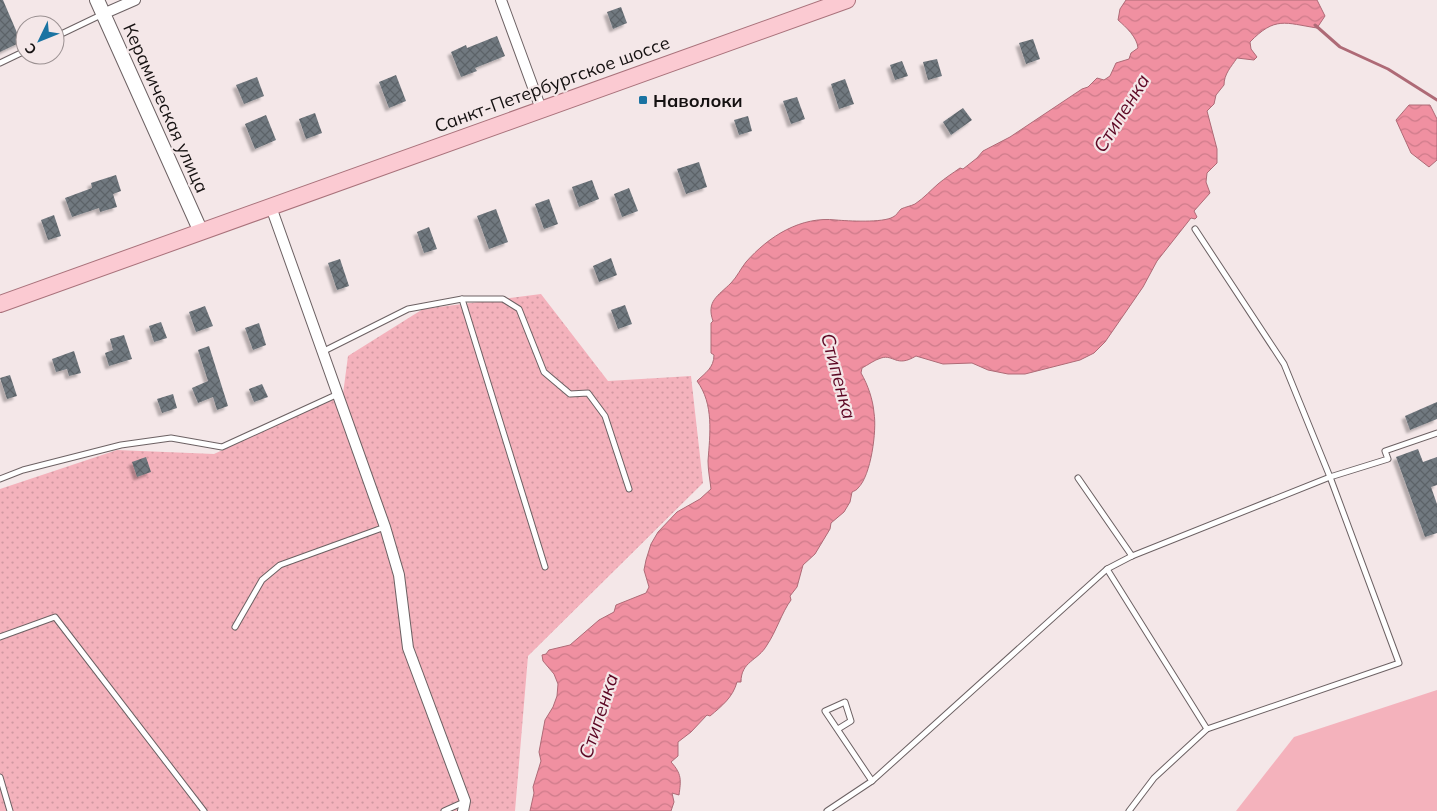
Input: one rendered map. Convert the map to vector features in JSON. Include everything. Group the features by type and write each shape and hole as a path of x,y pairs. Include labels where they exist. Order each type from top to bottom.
{"main road":[{"name":"Санкт-Петербургское шоссе","path":"0,304 847,0"}],"street":[{"name":"Керамическая улица","path":"97,0 202,232"},
{"path":"103,14 135,0"},
{"path":"501,0 542,109"},
{"path":"271,207 324,351 385,527 398,575 408,648 464,806"}],"lane":[{"path":"65,32 103,14"},
{"path":"0,63 15,56"},
{"path":"1129,811 1154,778 1207,729 1399,663 1330,477 1284,364 1195,230"},
{"path":"462,299 545,567"},
{"path":"324,351 408,310 462,299 503,299 519,309 544,372 570,394 588,393 605,416 629,490"},
{"path":"0,479 23,470 121,445 171,438 222,447 338,394"},
{"path":"827,811 872,781 1107,569 1132,556 1330,477 1388,459 1385,451 1437,433"},
{"path":"1078,478 1132,556"},
{"path":"235,627 262,580 280,565 385,527"},
{"path":"1107,569 1207,729"},
{"path":"0,636 54,617 204,811"},
{"path":"838,729 852,721 845,702 826,711 872,781"},
{"path":"0,777 10,811"},
{"path":"444,811 464,806"}],"shaded area":[{"path":"541,294 608,381 691,376 703,483 528,656 515,811 0,811 0,489 117,450 214,454 343,394 348,356 423,309"},
{"path":"1437,690 1437,811 1236,811 1294,737"}],"water":[{"name":"Стипенка","path":"1126,0 1317,0 1325,16 1317,28 1281,23 1267,28 1250,42 1251,49 1257,57 1254,60 1237,58 1230,68 1225,77 1224,85 1216,95 1214,104 1207,111 1217,149 1217,163 1207,173 1206,182 1210,193 1194,211 1197,217 1195,219 1191,218 1157,261 1143,287 1105,342 1094,353 1080,360 1025,374 1008,374 988,370 972,363 943,364 916,356 904,361 885,357 873,361 862,368 861,373 871,398 875,421 870,463 863,482 858,489 852,492 850,502 844,512 831,523 830,529 815,554 803,565 797,587 790,596 791,600 770,640 763,650 747,665 741,682 737,682 733,692 719,709 710,716 707,715 691,732 678,742 678,756 671,762 679,774 680,790 679,795 672,793 674,802 671,811 530,811 534,793 533,787 541,761 539,752 545,720 557,696 558,684 554,674 543,661 542,655 546,654 549,650 570,645 599,620 614,612 616,605 646,593 649,587 644,570 651,544 658,532 677,512 700,499 711,489 708,464 710,420 706,399 697,381 708,370 714,360 714,355 711,353 711,323 713,321 711,308 714,299 733,281 746,262 775,236 810,221 874,221 888,219 901,209 918,202 960,168 963,169 983,151 1010,137 1082,89 1088,87 1097,78 1104,80 1110,76 1116,63 1129,59 1131,53 1138,48 1128,29 1118,20 1120,9"},
{"path":"1409,105 1430,105 1437,119 1437,160 1429,167 1411,153 1396,120"}],"building":[{"path":"0,0 3,0 15,28 15,45 0,52"},
{"path":"621,7 627,23 613,29 607,12"},
{"path":"497,36 505,56 475,68 477,71 461,77 451,52 466,45 467,48"},
{"path":"1033,39 1040,59 1026,64 1019,43"},
{"path":"937,59 942,76 928,80 923,62"},
{"path":"902,61 908,76 895,80 890,65"},
{"path":"396,75 406,101 389,108 379,82"},
{"path":"257,77 264,96 244,104 236,85"},
{"path":"845,79 854,104 839,109 831,84"},
{"path":"797,97 805,119 791,124 783,101"},
{"path":"963,108 972,120 951,135 943,122"},
{"path":"315,113 322,133 306,139 299,119"},
{"path":"266,115 276,140 255,149 245,124"},
{"path":"748,116 752,131 739,135 734,120"},
{"path":"699,162 707,187 686,194 677,169"},
{"path":"116,175 121,191 113,194 117,207 100,212 99,208 72,217 65,198 92,188 91,183"},
{"path":"592,180 599,199 579,207 572,187"},
{"path":"629,188 638,211 622,217 614,194"},
{"path":"549,199 558,224 544,229 535,204"},
{"path":"496,209 508,242 489,249 477,216"},
{"path":"54,215 61,236 48,240 41,220"},
{"path":"429,227 437,249 424,253 417,232"},
{"path":"611,258 617,275 599,282 593,266"},
{"path":"340,259 349,286 337,290 328,263"},
{"path":"625,305 632,324 618,329 611,310"},
{"path":"205,306 213,326 196,332 189,312"},
{"path":"161,322 167,338 154,342 149,326"},
{"path":"259,323 266,345 253,350 245,328"},
{"path":"124,335 132,359 109,366 105,353 113,350 110,339"},
{"path":"209,346 228,406 217,410 213,397 198,403 192,388 208,381 198,350"},
{"path":"74,351 81,373 69,376 67,369 56,372 52,359"},
{"path":"10,375 17,396 7,399 0,378"},
{"path":"262,384 268,397 254,402 249,389"},
{"path":"173,394 177,408 162,413 157,399"},
{"path":"1437,402 1437,419 1410,430 1405,416"},
{"path":"1418,449 1423,462 1437,457 1437,485 1431,487 1437,504 1437,533 1425,537 1396,457"},
{"path":"146,457 151,472 137,477 132,462"}],"waterway":[{"path":"1315,25 1340,47 1388,69 1437,100"}],"place":[{"name":"Наволоки","path":"643,100"}]}
